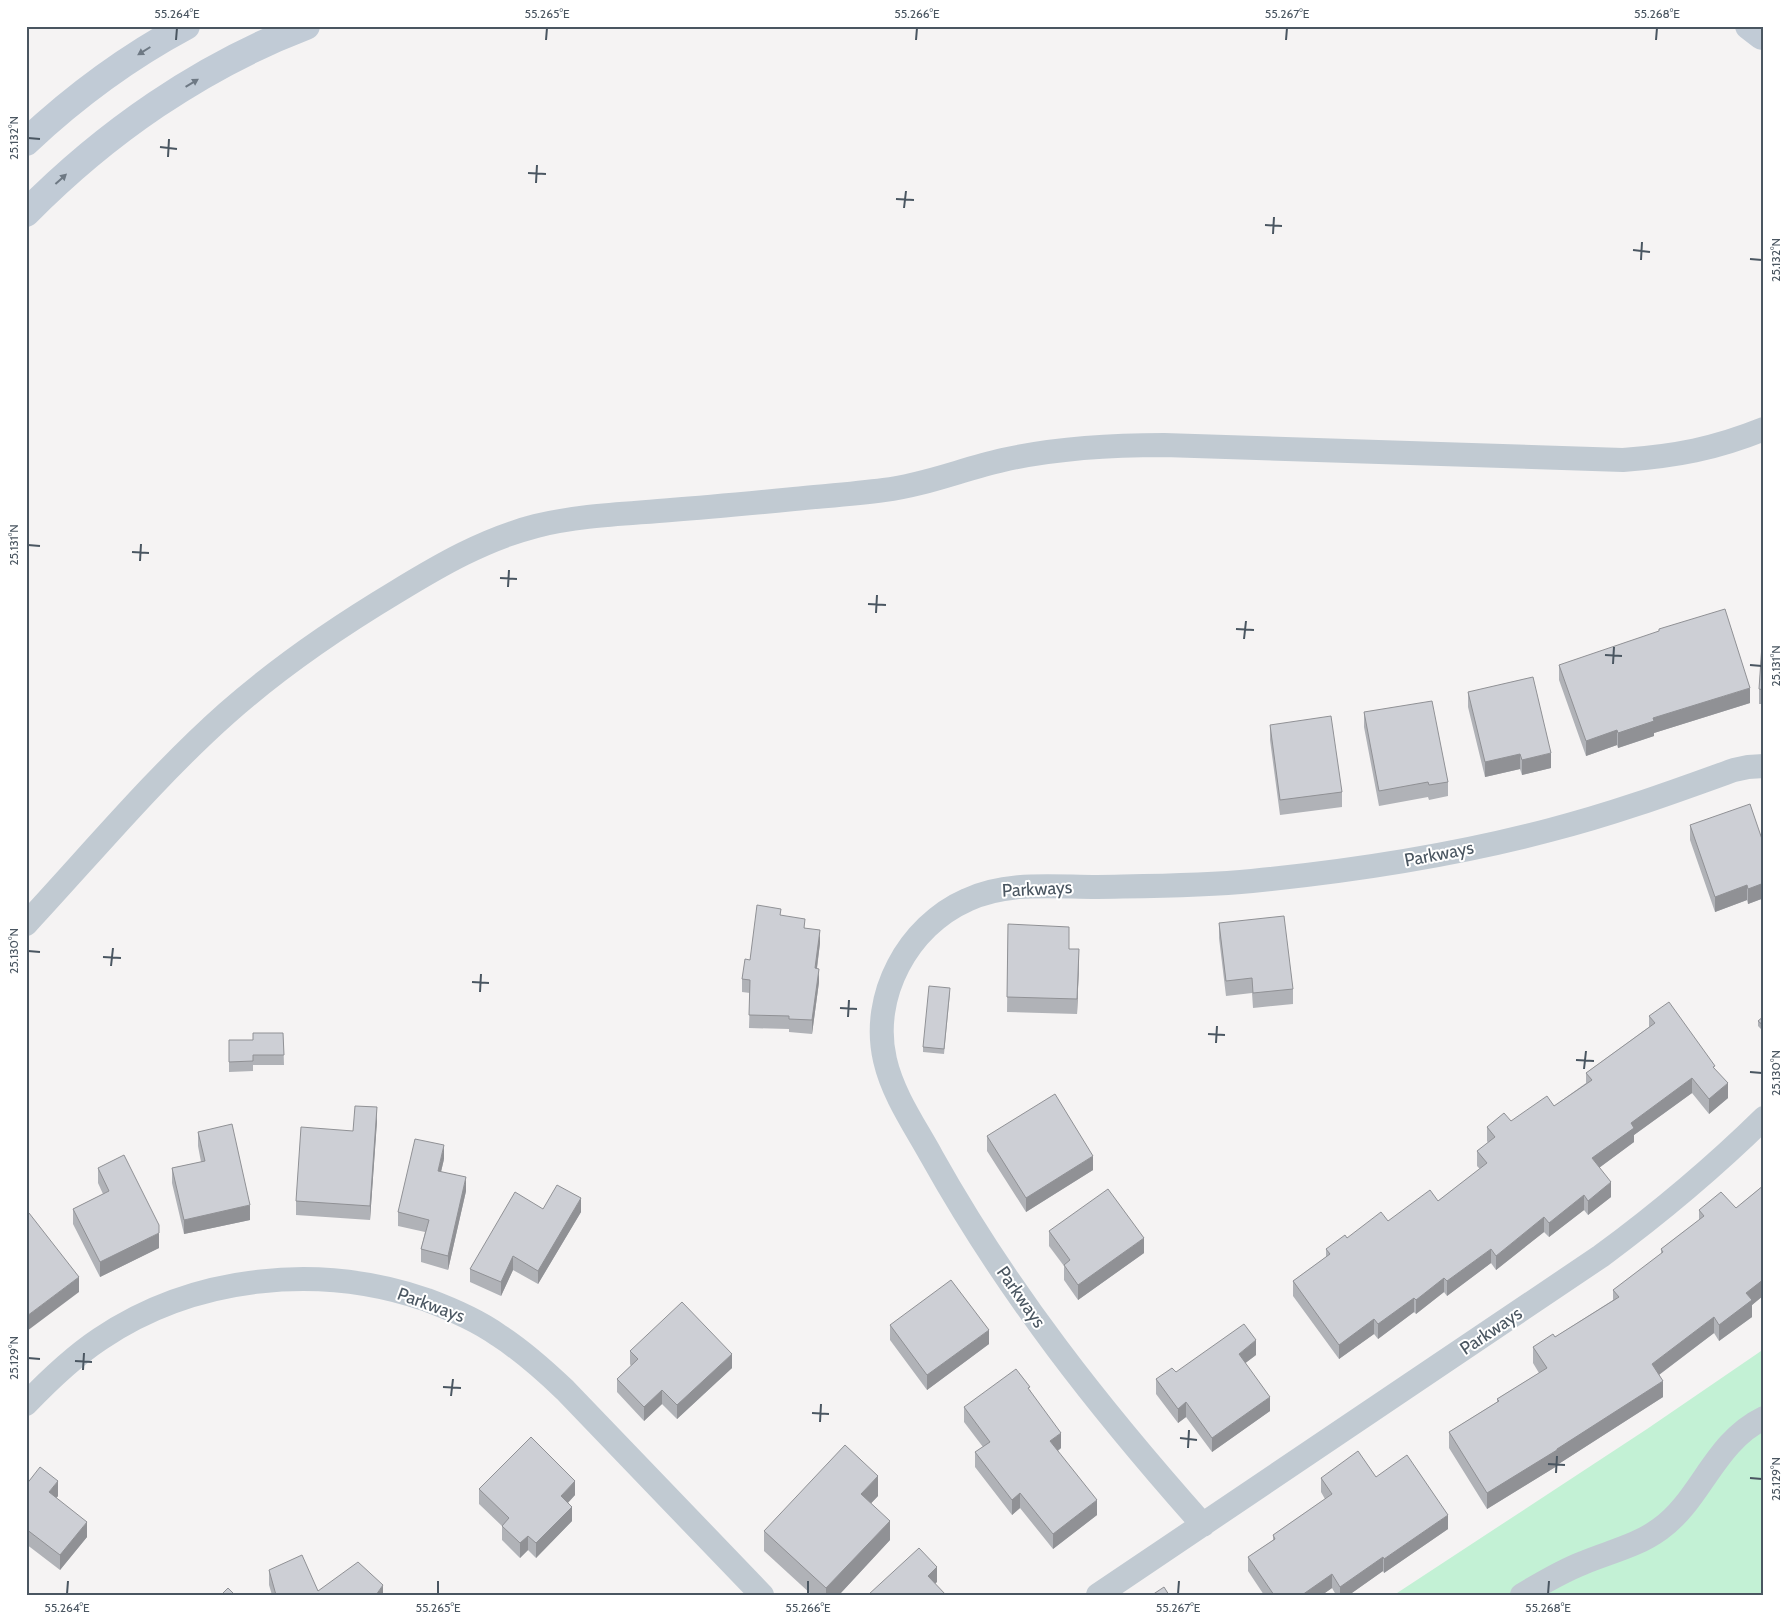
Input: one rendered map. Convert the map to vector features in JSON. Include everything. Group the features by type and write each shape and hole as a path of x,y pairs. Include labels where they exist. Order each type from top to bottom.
{"street":[{"path":"26,142 67,106 96,84 142,52 186,26"},
{"path":"26,213 84,159 123,128 164,100 206,74 250,51 306,26"},
{"path":"26,924 184,754 226,714 270,677 350,621 436,568 499,538 532,527 567,519 608,514 673,510 883,490 937,479 1003,460 1083,447 1164,445 1623,460 1662,457 1698,451 1733,441 1764,429"},
{"name":"Parkways","path":"1203,1525 1134,1446 1074,1372 1008,1281 952,1193 892,1084 882,1042 883,1008 890,983 901,960 918,936 940,915 966,900 995,890 1025,886 1170,886 1247,881 1323,874 1399,862 1474,848 1548,831 1622,810 1734,770 1764,766"},
{"name":"Parkways","path":"1098,1595 1141,1564 1203,1525 1600,1256 1670,1203 1764,1118"},
{"name":"Parkways","path":"26,1404 62,1368 100,1338 148,1312 199,1293 249,1282 301,1278 352,1282 403,1292 452,1309 497,1334 534,1361 565,1390 762,1595"},
{"path":"1522,1595 1582,1563 1640,1542 1661,1529 1679,1512 1711,1466 1733,1441 1764,1418"}],"green space":[{"path":"1764,1349 1764,1595 1394,1595 1647,1429"}],"building":[{"path":"1725,609 1750,688 1653,718 1654,721 1618,733 1617,730 1586,741 1559,665 1659,631 1659,629"},
{"path":"1764,615 1764,690 1759,689"},
{"path":"1533,677 1551,753 1522,760 1520,754 1485,762 1468,692"},
{"path":"1432,701 1448,782 1429,785 1428,782 1379,791 1364,712"},
{"path":"1331,716 1342,792 1280,800 1270,725"},
{"path":"1750,804 1764,845 1764,883 1748,889 1747,885 1715,897 1690,825"},
{"path":"757,905 781,909 780,915 805,919 804,928 820,930 815,968 819,969 812,1020 789,1019 789,1016 749,1015 750,980 742,979 745,959 750,960"},
{"path":"1284,916 1293,989 1253,993 1252,978 1226,981 1219,923"},
{"path":"1008,924 1069,927 1069,949 1079,949 1077,999 1007,997"},
{"path":"929,986 950,988 944,1049 923,1047"},
{"path":"1669,1002 1715,1066 1713,1067 1728,1083 1709,1099 1692,1078 1631,1123 1634,1128 1592,1158 1611,1182 1588,1201 1584,1195 1549,1223 1544,1217 1496,1256 1491,1249 1447,1281 1444,1278 1416,1300 1414,1298 1378,1324 1374,1319 1339,1345 1293,1281 1330,1254 1326,1249 1345,1235 1347,1238 1381,1212 1388,1221 1430,1190 1438,1201 1487,1163 1477,1151 1495,1137 1487,1127 1504,1113 1511,1121 1547,1096 1554,1106 1592,1080 1586,1073 1655,1023 1649,1016"},
{"path":"1764,1016 1764,1026 1758,1021"},
{"path":"253,1033 283,1033 284,1055 253,1055 253,1061 229,1062 229,1040 253,1040"},
{"path":"1055,1094 1093,1156 1026,1198 987,1136"},
{"path":"355,1106 377,1107 370,1206 296,1201 301,1127 353,1131"},
{"path":"232,1124 250,1205 184,1220 172,1168 205,1161 198,1132"},
{"path":"415,1139 444,1145 438,1171 466,1177 448,1256 421,1249 429,1220 398,1212"},
{"path":"124,1155 159,1225 159,1233 100,1262 73,1209 109,1191 98,1168"},
{"path":"557,1185 581,1198 538,1271 513,1256 501,1282 470,1269 515,1192 543,1209"},
{"path":"1764,1185 1764,1279 1746,1293 1752,1300 1719,1325 1714,1317 1652,1364 1663,1381 1487,1493 1449,1432 1547,1368 1533,1347 1553,1334 1555,1337 1619,1297 1613,1290 1663,1252 1661,1249 1704,1216 1699,1210 1721,1192 1736,1208"},
{"path":"1108,1189 1144,1238 1078,1285 1064,1265 1070,1260 1049,1231"},
{"path":"29,1213 79,1277 27,1316 26,1216"},
{"path":"951,1280 989,1330 927,1375 890,1325"},
{"path":"682,1302 732,1354 677,1405 662,1390 644,1407 617,1379 638,1359 630,1351"},
{"path":"1244,1324 1256,1340 1239,1354 1270,1397 1212,1438 1186,1402 1178,1409 1156,1379 1172,1368 1176,1372"},
{"path":"1016,1369 1061,1433 1050,1441 1097,1500 1053,1534 1020,1493 1012,1500 975,1452 990,1442 964,1407"},
{"path":"531,1437 575,1481 561,1496 572,1507 536,1543 528,1536 520,1543 502,1526 509,1518 479,1489"},
{"path":"845,1445 878,1476 861,1494 890,1521 826,1588 764,1531"},
{"path":"1358,1451 1376,1477 1407,1455 1448,1515 1340,1587 1332,1574 1302,1595 1274,1595 1248,1557 1275,1539 1273,1535 1332,1494 1321,1478"},
{"path":"40,1467 58,1481 49,1492 87,1522 60,1555 26,1529 26,1485"},
{"path":"919,1548 937,1567 928,1576 946,1595 868,1595"},
{"path":"302,1555 318,1591 358,1562 383,1585 376,1595 276,1595 269,1570"},
{"path":"1164,1587 1169,1595 1152,1595"},
{"path":"228,1588 235,1595 221,1595"}]}
